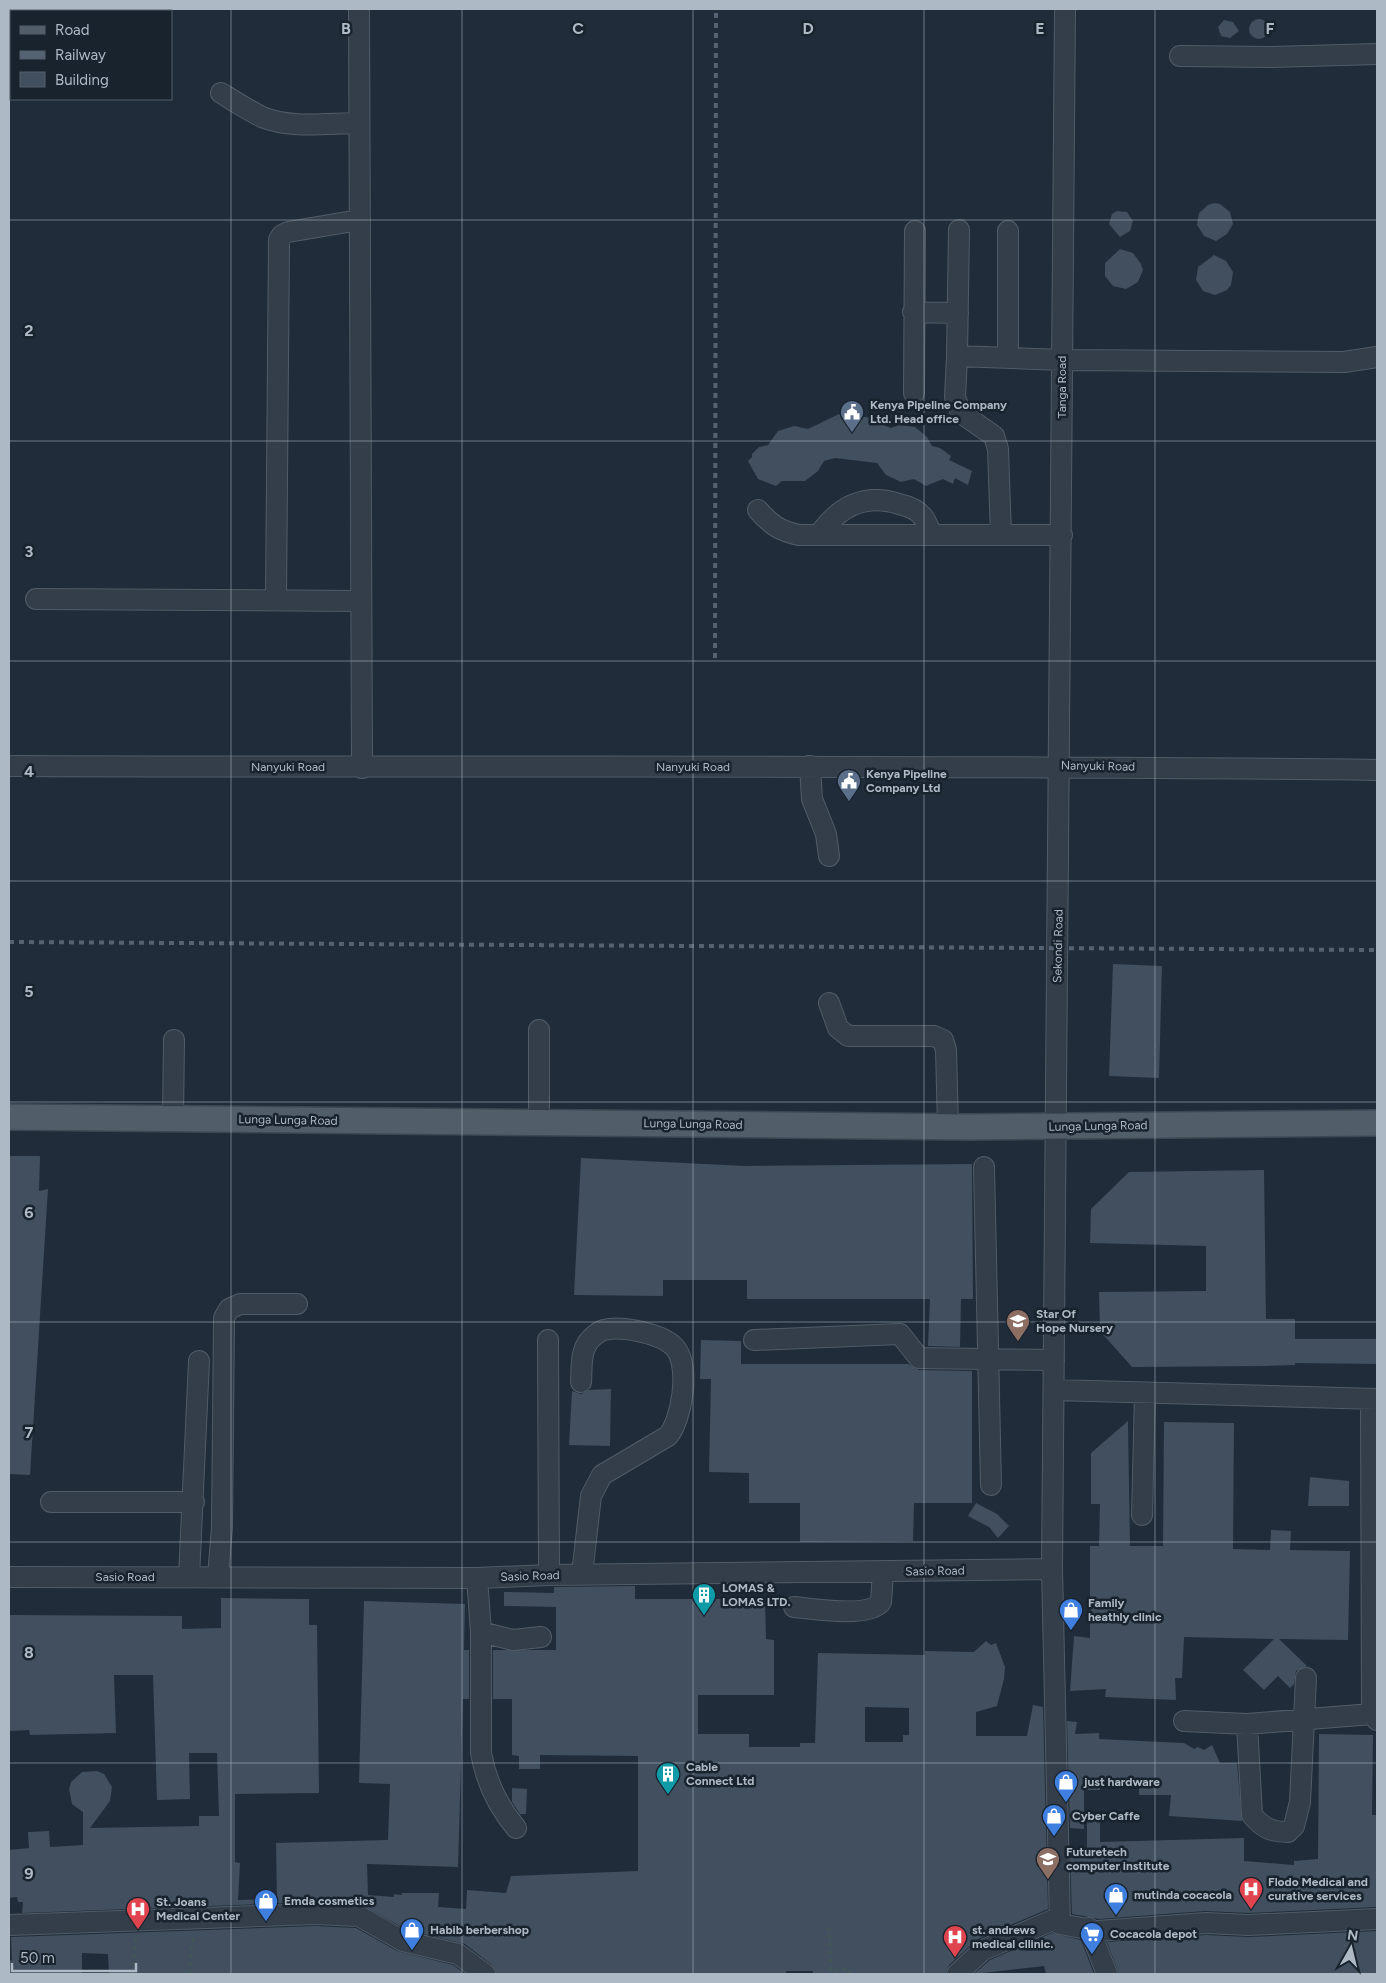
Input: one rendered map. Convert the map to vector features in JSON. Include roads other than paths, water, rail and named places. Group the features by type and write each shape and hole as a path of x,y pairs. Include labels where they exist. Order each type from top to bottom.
{"main road":[{"name":"Lunga Lunga Road","path":"9,1117 1056,1127 1377,1123"}],"street":[{"path":"359,9 362,768"},
{"name":"Tanga Road","path":"1060,766 1065,9"},
{"path":"1180,56 1271,58 1377,54"},
{"path":"221,93 262,117 275,120 294,123 359,123"},
{"path":"276,600 279,240 282,235 288,232 360,220"},
{"path":"960,230 956,397 961,413 994,436 998,450 1001,535"},
{"path":"914,393 913,312 916,231"},
{"path":"1008,231 1008,357"},
{"path":"913,312 958,314"},
{"path":"957,356 1062,360 1344,362 1377,357"},
{"path":"819,535 829,520 845,508 863,501 876,500 894,502 914,509 923,517 932,535"},
{"path":"758,510 772,525 782,531 799,535 1062,535"},
{"path":"36,599 361,601"},
{"name":"Nanyuki Road","path":"9,766 362,768 1060,766 1377,770"},
{"path":"810,766 812,799 826,834 828,856"},
{"name":"Sekondi Road","path":"1060,766 1052,1569 1060,1924"},
{"path":"829,1003 838,1028 848,1036 934,1036 943,1040 946,1050 948,1126"},
{"path":"539,1030 539,1122"},
{"path":"173,1118 174,1040"},
{"path":"984,1167 991,1485"},
{"path":"218,1577 222,1527 224,1318 229,1309 240,1304 298,1304"},
{"path":"581,1382 585,1348 593,1337 604,1330 632,1331 655,1335 667,1341 676,1350 681,1361 683,1375 680,1414 676,1427 668,1436 602,1475 595,1486 591,1496 582,1574"},
{"path":"754,1340 900,1334 919,1358 1054,1360"},
{"path":"548,1340 548,1575"},
{"path":"189,1577 194,1502 199,1361"},
{"path":"1055,1390 1374,1399 1374,1717 1305,1719 1246,1724 1184,1721"},
{"path":"1142,1515 1145,1392"},
{"path":"51,1502 194,1502"},
{"name":"Sasio Road","path":"9,1577 477,1578 582,1574 1052,1569"},
{"path":"794,1608 855,1611 874,1608 881,1602 883,1572"},
{"path":"477,1578 481,1632 480,1753 495,1798 516,1828"},
{"path":"481,1632 513,1640 541,1637"},
{"path":"1246,1724 1252,1815 1262,1827 1274,1832 1288,1832 1294,1826 1300,1802 1306,1678"},
{"path":"9,1925 315,1914 353,1915 403,1941 458,1954 485,1974"},
{"path":"957,1974 983,1950 1044,1922 1053,1920 1060,1924 1098,1931 1206,1923 1248,1925 1377,1919"},
{"path":"1089,1928 1107,1974"}],"railway":[{"path":"715,658 716,9"},
{"path":"9,942 1377,950"}],"place":[{"name":"Kenya Pipeline Company Ltd. Head office","path":"852,433"},
{"name":"Kenya Pipeline Company Ltd","path":"849,802"},
{"name":"Star Of Hope Nursery","path":"1018,1342"},
{"name":"LOMAS & LOMAS LTD.","path":"704,1616"},
{"name":"Family heathly clinic","path":"1071,1631"},
{"name":"Cable Connect Ltd","path":"668,1795"},
{"name":"just hardware","path":"1066,1803"},
{"name":"Cyber Caffe","path":"1054,1837"},
{"name":"Futuretech computer institute","path":"1048,1880"},
{"name":"Flodo Medical and curative services","path":"1251,1910"},
{"name":"mutinda cocacola","path":"1116,1916"},
{"name":"Emda cosmetics","path":"266,1922"},
{"name":"St. Joans Medical Center","path":"138,1930"},
{"name":"Habib berbershop","path":"412,1951"},
{"name":"Cocacola depot","path":"1092,1955"},
{"name":"st. andrews medical cllinic.","path":"955,1958"}]}
